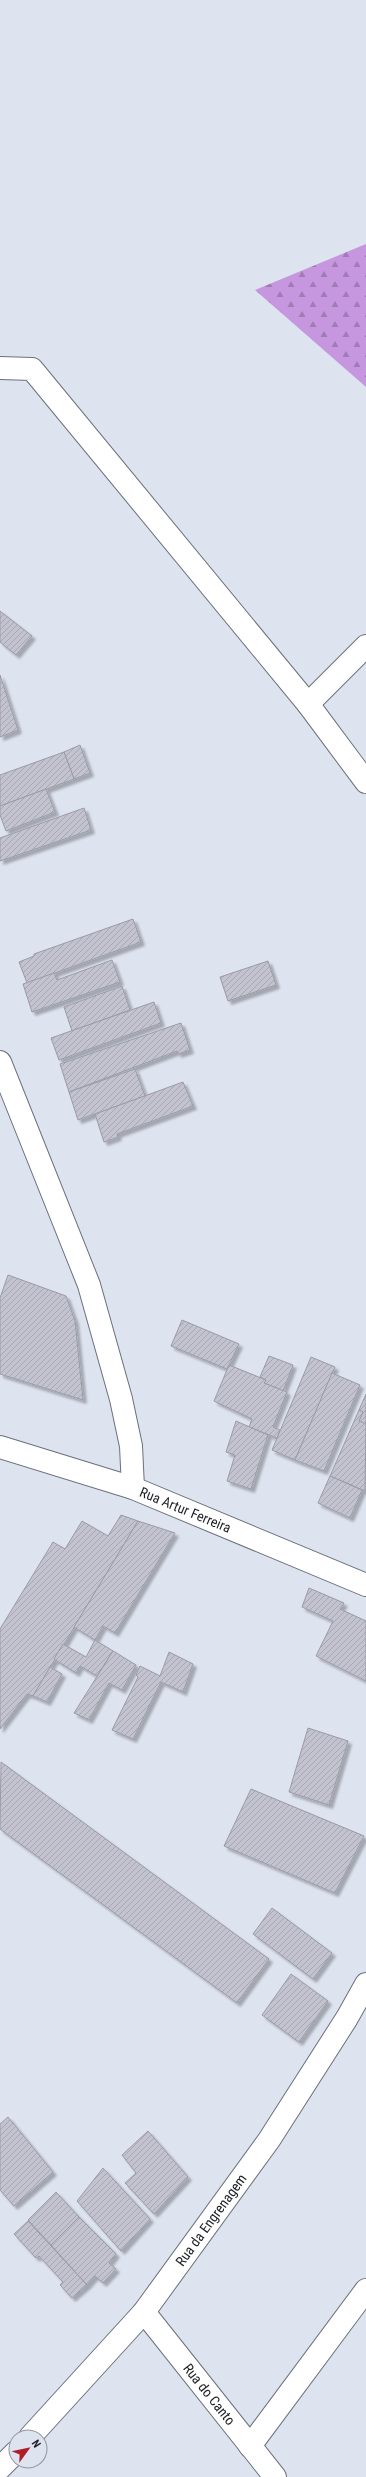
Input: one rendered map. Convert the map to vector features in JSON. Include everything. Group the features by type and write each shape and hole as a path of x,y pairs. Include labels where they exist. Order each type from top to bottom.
{"street":[{"path":"0,368 32,369 308,704 366,782"},
{"path":"308,704 366,646"},
{"path":"0,1062 88,1285 122,1405 131,1446 133,1488"},
{"name":"Rua Artur Ferreira","path":"0,1447 133,1488 366,1585"},
{"name":"Rua da Engrenagem","path":"37,2429 144,2312 269,2140 348,2018 366,1984"},
{"path":"250,2446 366,2290"},
{"name":"Rua do Canto","path":"144,2312 274,2477"},
{"path":"0,2468 8,2460"}],"green space":[{"path":"366,244 366,387 255,290"}],"building":[{"path":"0,611 32,636 16,655 0,642"},
{"path":"0,675 18,730 0,737"},
{"path":"80,745 90,773 74,779 64,752"},
{"path":"64,752 74,779 0,806 0,775"},
{"path":"46,789 55,812 6,831 0,815 0,806"},
{"path":"84,808 91,830 0,861 0,838"},
{"path":"133,919 141,942 27,983 19,962 34,956 34,954"},
{"path":"112,960 120,982 32,1012 23,984 54,973 57,980"},
{"path":"268,961 276,985 228,1001 220,977"},
{"path":"122,986 130,1010 72,1031 64,1007"},
{"path":"154,1002 161,1023 59,1060 51,1038"},
{"path":"181,1023 190,1050 178,1054 177,1051 69,1092 60,1064"},
{"path":"135,1069 145,1096 78,1120 69,1092"},
{"path":"183,1082 193,1106 117,1134 118,1137 104,1142 95,1114"},
{"path":"8,1275 66,1296 75,1321 83,1400 0,1374 0,1298"},
{"path":"182,1320 239,1344 227,1369 171,1346"},
{"path":"269,1356 293,1365 283,1391 264,1383 266,1380 260,1377"},
{"path":"311,1357 335,1367 295,1460 272,1450"},
{"path":"229,1365 266,1380 264,1383 287,1392 273,1427 280,1430 277,1438 249,1427 252,1419 214,1401"},
{"path":"332,1373 360,1385 324,1471 295,1460"},
{"path":"366,1394 366,1424 359,1421 363,1412 359,1410"},
{"path":"359,1410 363,1412 359,1421 366,1424 365,1491 330,1476"},
{"path":"236,1421 268,1435 251,1489 227,1481 235,1455 226,1452"},
{"path":"330,1476 362,1490 350,1518 318,1503"},
{"path":"121,1515 138,1521 33,1696 27,1694 0,1729 0,1629 53,1542 65,1549 82,1521 108,1536"},
{"path":"138,1521 175,1533 115,1633 103,1626 95,1640 74,1627"},
{"path":"309,1588 344,1603 340,1609 366,1621 366,1681 316,1656 333,1621 302,1607"},
{"path":"95,1640 113,1651 97,1676 80,1666 76,1673 54,1659 63,1644 86,1657"},
{"path":"113,1651 136,1665 122,1690 109,1683 89,1720 74,1713"},
{"path":"169,1652 193,1664 183,1692 161,1682 133,1739 112,1730 138,1677 136,1675 140,1666 160,1676"},
{"path":"50,1667 62,1674 47,1702 33,1696"},
{"path":"308,1728 348,1741 329,1805 289,1792"},
{"path":"1,1762 269,1959 237,2003 0,1829"},
{"path":"251,1789 364,1836 335,1893 224,1846"},
{"path":"272,1908 332,1953 313,1979 253,1934"},
{"path":"291,1974 328,2001 299,2042 262,2015"},
{"path":"8,2117 53,2172 14,2206 0,2190 0,2124"},
{"path":"148,2131 188,2177 154,2214 125,2183 136,2173 122,2155"},
{"path":"103,2168 150,2219 121,2251 77,2201"},
{"path":"56,2192 79,2217 51,2245 28,2220"},
{"path":"79,2217 116,2254 109,2263 116,2269 103,2283 95,2276 87,2285 51,2245"},
{"path":"28,2221 87,2285 72,2298 60,2285 63,2282 39,2256 36,2258 14,2234"}]}
